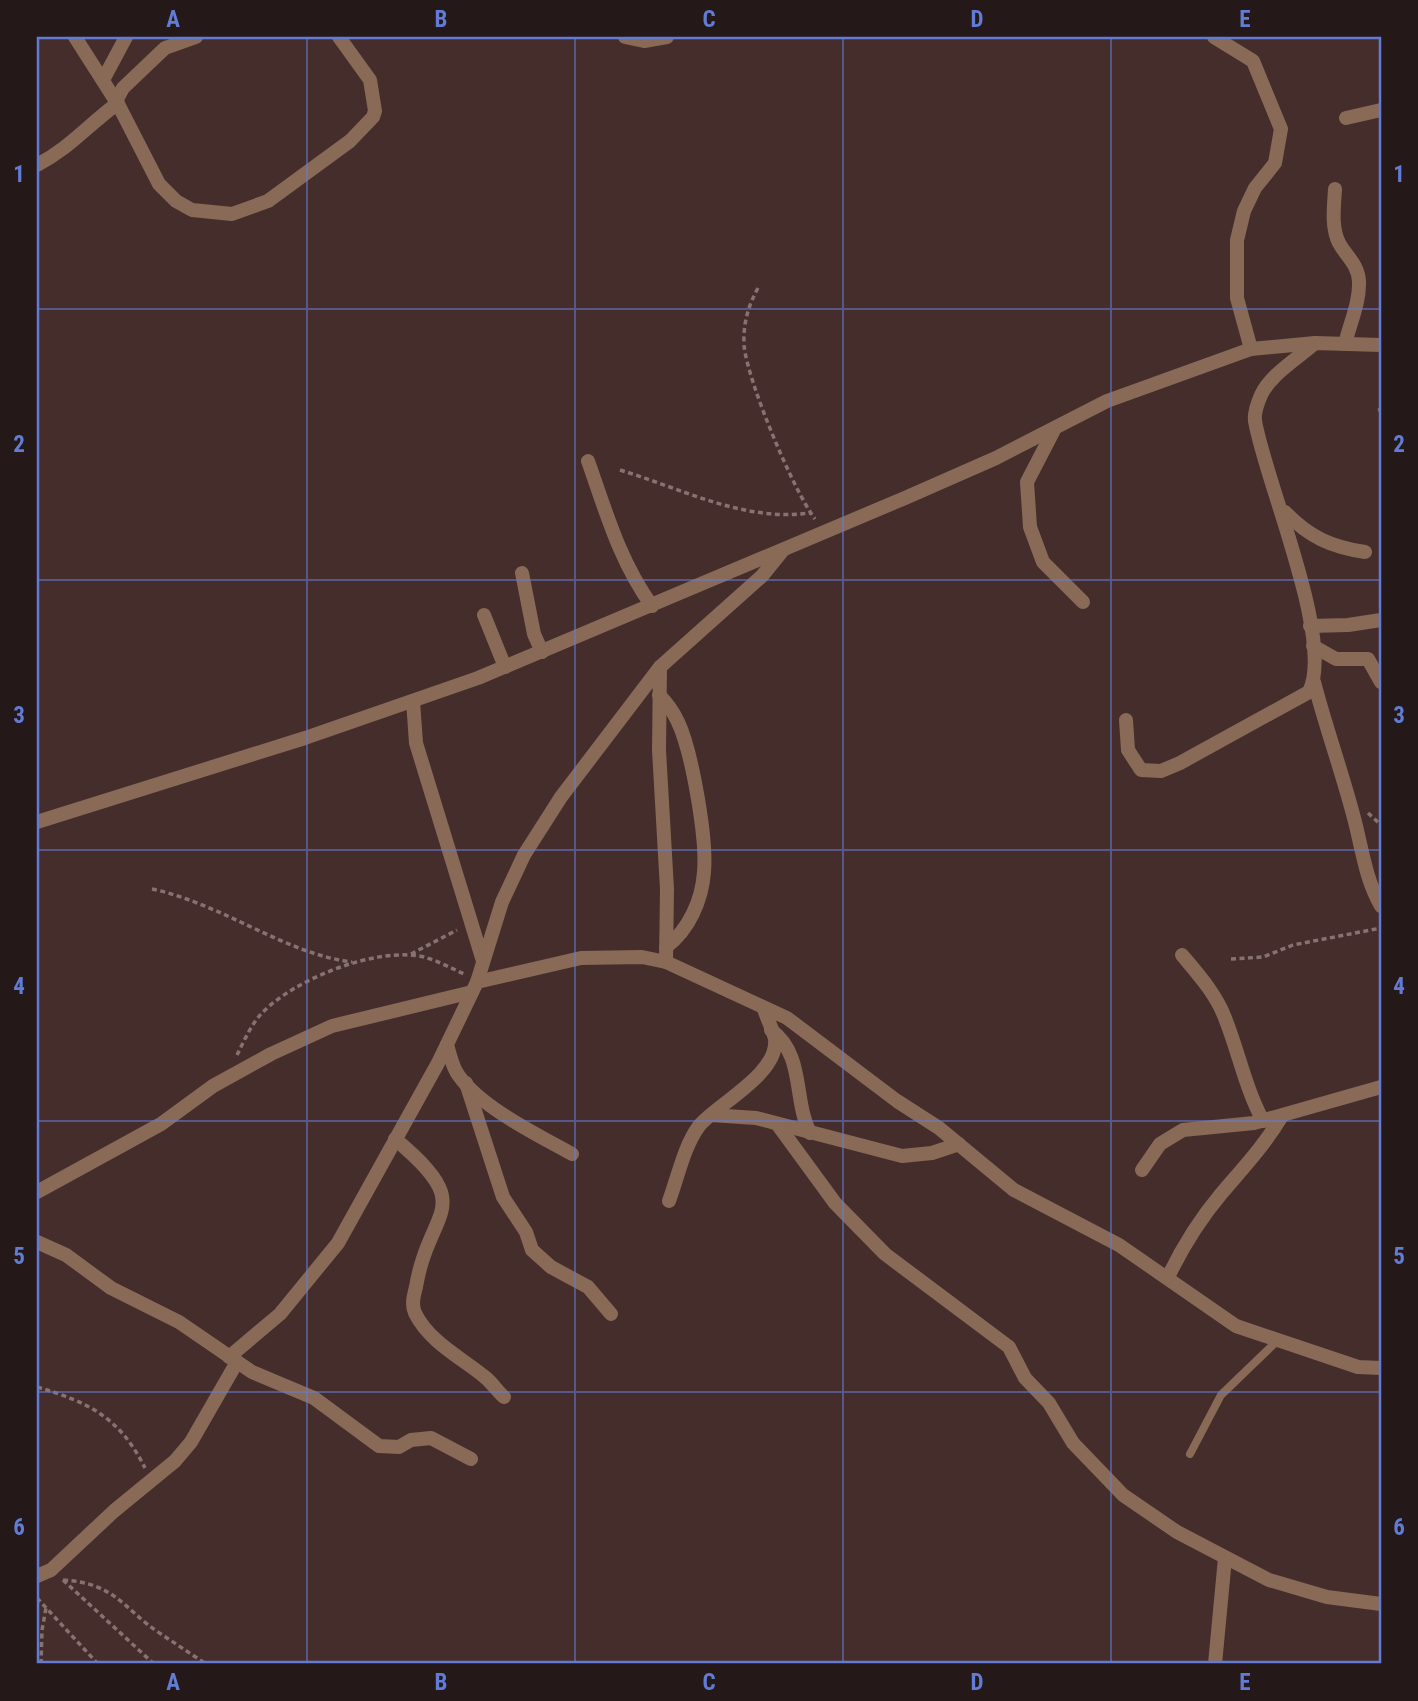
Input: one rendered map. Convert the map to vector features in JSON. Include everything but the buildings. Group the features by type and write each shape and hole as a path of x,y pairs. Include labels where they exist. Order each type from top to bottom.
{"street":[{"path":"75,37 117,102 159,184 176,201 192,210 232,214 268,201 350,141 373,117 375,111 370,80 339,37"},
{"path":"103,80 126,37"},
{"path":"37,164 66,149 87,126 117,102 123,88 165,48 196,37"},
{"path":"625,37 644,41 667,37"},
{"path":"1214,37 1253,61 1280,130 1275,163 1255,188 1244,211 1237,240 1237,298 1251,349"},
{"path":"1346,118 1381,110"},
{"path":"1335,190 1334,230 1339,243 1354,262 1359,280 1356,307 1345,344"},
{"path":"1315,343 1270,382 1261,396 1254,419 1281,509 1310,626 1314,682 1333,756 1353,816 1366,873 1381,906"},
{"path":"37,822 413,701 505,667 996,458 1107,401 1251,349 1315,343 1381,345"},
{"path":"1055,428 1027,482 1030,527 1043,562 1083,602"},
{"path":"587,461 617,545 634,582 652,606"},
{"path":"1281,509 1314,538 1331,546 1365,552"},
{"path":"37,1576 51,1570 191,1442 233,1360 302,1290 338,1243 447,1045 476,984 502,902 524,855 589,758 660,667 762,576 785,548"},
{"path":"522,573 534,634 542,652"},
{"path":"484,615 505,667"},
{"path":"1310,626 1348,625 1381,620"},
{"path":"1313,646 1336,659 1368,659 1381,682"},
{"path":"660,667 659,750 666,840 666,954"},
{"path":"1125,720 1128,750 1134,762 1141,770 1161,771 1296,702 1309,692 1314,682"},
{"path":"659,695 671,708 681,730 704,849 704,873 694,910 681,936 666,954"},
{"path":"413,701 416,743 484,962"},
{"path":"37,1192 161,1124 225,1079 332,1026 476,984 581,958 666,954 764,1009 787,1018 959,1144 1014,1190 1119,1245 1236,1326 1276,1342 1358,1367 1381,1368"},
{"path":"1182,955 1213,993 1224,1016 1244,1081 1263,1121"},
{"path":"669,1201 694,1134 710,1115 744,1090 769,1060 775,1043 764,1009"},
{"path":"771,1030 791,1050 802,1116 810,1133"},
{"path":"447,1045 454,1068 466,1083 506,1115 572,1154"},
{"path":"466,1083 503,1197 526,1232 532,1250 551,1267 588,1287 611,1314"},
{"path":"1142,1170 1160,1144 1182,1130 1197,1127 1230,1128 1263,1121 1381,1087"},
{"path":"710,1115 756,1118 902,1156 932,1153 959,1144"},
{"path":"1168,1277 1191,1234 1221,1194 1250,1164 1282,1116"},
{"path":"778,1125 835,1203 885,1254 1009,1347 1025,1378 1049,1403 1073,1443 1123,1495 1177,1532 1269,1580 1327,1597 1381,1604"},
{"path":"395,1139 427,1168 443,1196 444,1207 439,1223 420,1263 413,1306 415,1313 436,1339 505,1396"},
{"path":"37,1242 66,1255 111,1288 179,1322 233,1360 284,1387 314,1398 379,1446 399,1447 411,1440 431,1438 471,1458"},
{"path":"1215,1664 1225,1558"}],"lane":[{"path":"1190,1454 1221,1395 1276,1342"}],"path":[{"path":"758,288 745,320 748,369 810,513 824,532"},
{"path":"1379,408 1381,413"},
{"path":"620,470 731,509 782,517 810,513"},
{"path":"152,889 197,901 324,959 356,963"},
{"path":"409,955 471,921"},
{"path":"1231,959 1269,956 1293,945 1381,928"},
{"path":"225,1079 246,1036 261,1014 295,990 356,963 409,955 425,957 476,984"},
{"path":"37,1388 68,1395 96,1408 132,1442 151,1480"},
{"path":"51,1570 154,1664"},
{"path":"64,1580 81,1581 116,1596 160,1633 206,1664"},
{"path":"37,1598 98,1664"},
{"path":"41,1664 42,1629 46,1608"}]}
